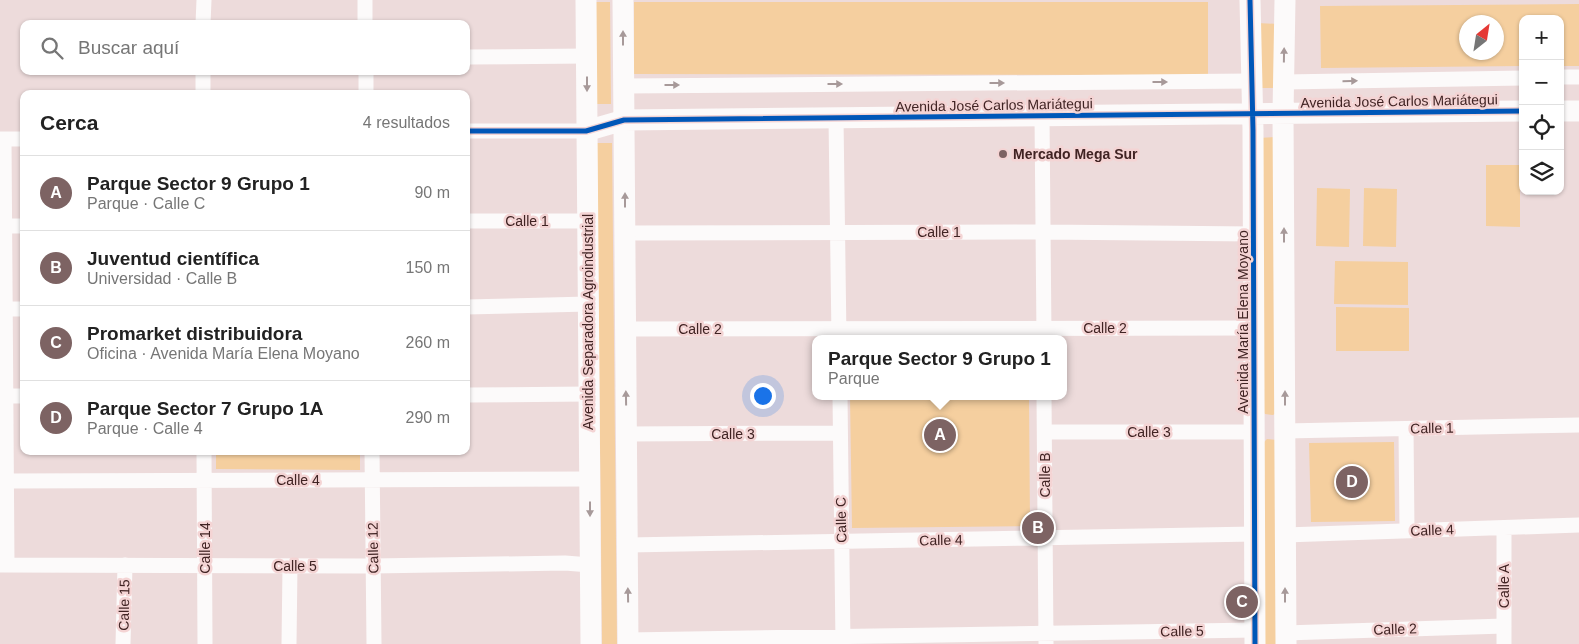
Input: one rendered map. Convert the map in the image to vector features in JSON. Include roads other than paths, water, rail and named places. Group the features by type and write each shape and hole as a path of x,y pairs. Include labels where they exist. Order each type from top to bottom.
{"street":[{"path":"204,0 204,20"},
{"path":"365,0 365,20"},
{"name":"Avenida Separadora Agroindustrial","path":"586,0 591,644"},
{"path":"623,0 628,642"},
{"name":"Avenida María Elena Moyano","path":"1250,0 1255,637"},
{"path":"1285,0 1286,638"},
{"path":"470,57 587,56"},
{"path":"203,75 203,90"},
{"path":"366,75 366,90"},
{"path":"1564,77 1579,77"},
{"name":"Avenida José Carlos Mariátegui","path":"1284,82 1519,78"},
{"name":"Avenida José Carlos Mariátegui","path":"624,86 1252,81"},
{"name":"Avenida José Carlos Mariátegui","path":"470,132 586,131 624,120 1519,111"},
{"path":"1564,111 1579,111"},
{"path":"1042,116 1044,334"},
{"path":"836,118 839,334"},
{"path":"3,565 6,480 3,396 5,309 2,226 2,139 20,138"},
{"name":"Calle 1","path":"470,221 588,221"},
{"path":"2,226 20,226"},
{"name":"Calle 1","path":"625,233 1043,232 1253,234"},
{"path":"470,306 588,304"},
{"path":"5,309 20,309"},
{"name":"Calle 2","path":"626,329 839,334 1044,334 1254,328"},
{"path":"470,395 589,394"},
{"path":"3,396 20,396"},
{"name":"Calle C","path":"840,400 843,640"},
{"name":"Calle B","path":"1044,400 1046,639"},
{"name":"Calle 1","path":"1285,432 1579,425"},
{"path":"1406,429 1407,531"},
{"name":"Calle 3","path":"1045,432 1254,432"},
{"name":"Calle 3","path":"627,434 840,433"},
{"name":"Calle 14","path":"204,455 205,644"},
{"name":"Calle 12","path":"372,455 374,644"},
{"name":"Calle 4","path":"6,480 590,479"},
{"name":"Calle 4","path":"1285,535 1579,525"},
{"name":"Calle A","path":"1504,528 1504,644"},
{"name":"Calle 4","path":"628,545 1254,534"},
{"name":"Calle 5","path":"3,565 373,566 564,563 590,565"},
{"name":"Calle 15","path":"123,644 125,565"},
{"path":"290,566 290,644"},
{"name":"Calle 2","path":"1286,638 1504,626"},
{"name":"Calle 5","path":"628,642 1255,637"}],"place":[{"name":"Mercado Mega Sur","path":"1003,154"},
{"name":"Parque Sector 9 Grupo 1","path":"940,435"},
{"name":"Parque Sector 7 Grupo 1A","path":"1352,482"},
{"name":"Juventud científica","path":"1038,528"},
{"name":"Promarket distribuidora","path":"1242,602"}]}
